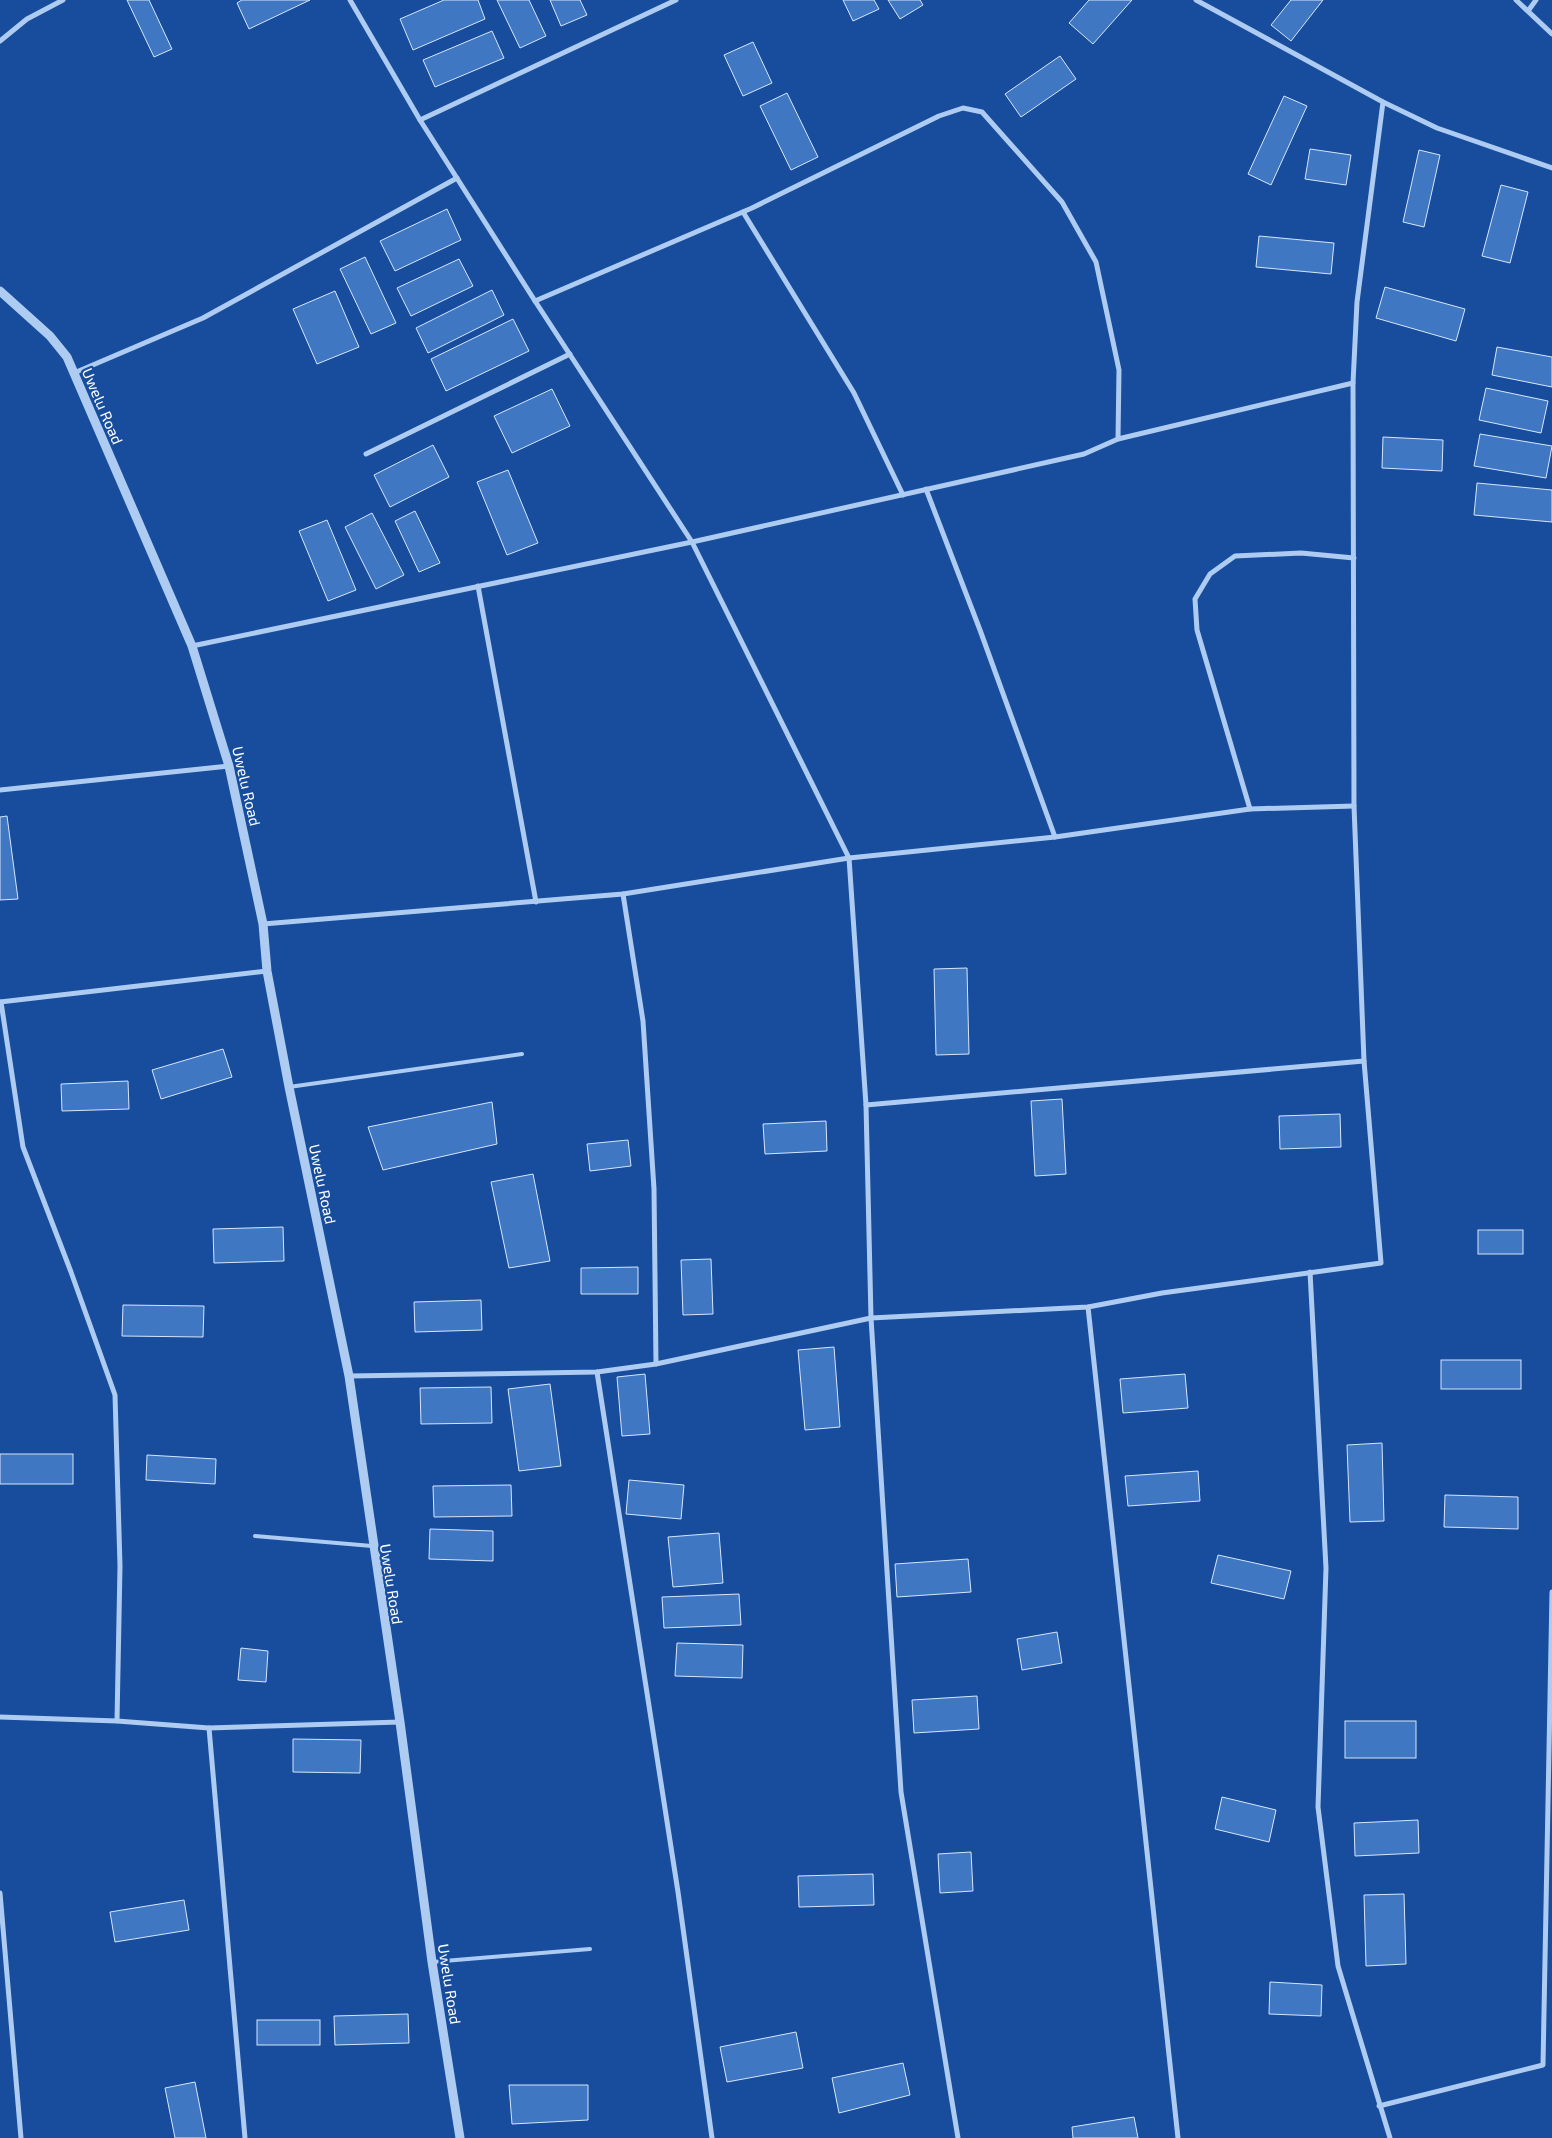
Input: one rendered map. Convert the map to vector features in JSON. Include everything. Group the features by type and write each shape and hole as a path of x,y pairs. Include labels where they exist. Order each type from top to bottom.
{"street":[{"path":"0,41 27,19 63,0"},
{"path":"350,0 420,120 535,302 692,542 849,858 866,1105 871,1318 901,1792 958,2138"},
{"path":"420,120 676,0"},
{"path":"1196,0 1383,102 1438,128 1552,168"},
{"path":"1516,0 1552,34"},
{"path":"1528,11 1536,0"},
{"path":"349,1376 597,1372 656,1364 871,1318 1088,1307 1162,1293 1381,1263 1364,1061 1354,806 1352,383 1357,302 1383,102"},
{"path":"535,302 743,212 938,116 963,108 982,112 1062,202 1096,262 1119,370 1118,439"},
{"path":"74,373 203,318 457,178"},
{"path":"743,212 854,393 903,494"},
{"name":"Uwelu Road","path":"0,292 50,336 67,357 192,646 230,766 263,924 267,972 289,1087 349,1376 372,1546 400,1722 432,1962 460,2138"},
{"path":"366,454 570,354"},
{"path":"192,646 692,542 926,490 1084,454 1118,439 1352,383"},
{"path":"926,490 980,630 1055,837"},
{"path":"1250,809 1196,630 1195,599 1210,574 1235,556 1301,553 1354,558"},
{"path":"478,586 536,902"},
{"path":"0,790 230,766"},
{"path":"263,924 623,894 849,858 1055,837 1250,809 1354,806"},
{"path":"623,894 643,1021 654,1189 656,1364"},
{"path":"117,1721 120,1566 114,1395 71,1272 23,1147 0,1002 267,972"},
{"path":"866,1105 1364,1061"},
{"path":"1310,1272 1326,1568 1318,1807 1338,1966 1390,2138"},
{"path":"1088,1307 1178,2138"},
{"path":"597,1372 678,1892 712,2138"},
{"path":"1379,2106 1543,2065 1552,1592"},
{"path":"0,1717 117,1721 209,1728 400,1722"},
{"path":"209,1728 244,2138"},
{"path":"0,1893 21,2138"}],"lane":[{"path":"289,1087 522,1054"},
{"path":"254,1536 372,1546"},
{"path":"432,1962 590,1949"}],"building":[{"path":"127,0 149,0 172,49 154,57"},
{"path":"242,0 310,0 249,29 237,3"},
{"path":"444,0 478,0 485,19 413,50 400,19"},
{"path":"497,0 529,0 546,36 520,48"},
{"path":"550,0 580,0 587,15 561,26"},
{"path":"843,0 874,0 879,9 853,21"},
{"path":"888,0 920,0 923,5 900,19"},
{"path":"1089,0 1132,0 1093,44 1069,23"},
{"path":"1291,0 1323,0 1291,41 1271,25"},
{"path":"492,31 504,58 435,87 423,60"},
{"path":"753,42 772,83 743,96 724,55"},
{"path":"1060,56 1076,79 1021,117 1005,94"},
{"path":"787,93 818,157 791,170 760,106"},
{"path":"1284,96 1307,106 1271,185 1248,174"},
{"path":"1310,149 1351,155 1346,185 1305,179"},
{"path":"1419,150 1440,155 1424,227 1403,222"},
{"path":"1501,185 1528,192 1510,263 1482,256"},
{"path":"447,209 461,240 395,271 380,241"},
{"path":"1259,236 1334,243 1331,274 1256,267"},
{"path":"365,257 396,323 371,334 340,269"},
{"path":"459,259 473,286 411,316 397,288"},
{"path":"1385,287 1465,309 1456,341 1376,318"},
{"path":"492,290 504,315 428,353 416,328"},
{"path":"335,291 359,347 317,364 293,309"},
{"path":"513,319 529,351 446,391 431,359"},
{"path":"1497,347 1552,357 1552,387 1492,375"},
{"path":"1486,388 1548,401 1541,433 1479,420"},
{"path":"552,389 570,426 512,453 494,416"},
{"path":"1480,434 1552,446 1546,478 1474,466"},
{"path":"1383,437 1443,440 1442,471 1382,468"},
{"path":"433,445 449,477 390,507 374,475"},
{"path":"508,470 538,543 507,555 477,482"},
{"path":"1477,483 1552,490 1552,522 1474,515"},
{"path":"415,511 440,563 419,572 395,521"},
{"path":"372,513 404,575 376,589 345,527"},
{"path":"327,520 356,590 328,601 299,531"},
{"path":"7,816 18,899 0,900 0,817"},
{"path":"967,968 969,1054 936,1055 934,969"},
{"path":"223,1049 232,1077 161,1099 152,1070"},
{"path":"128,1081 129,1109 62,1111 61,1084"},
{"path":"1062,1099 1066,1174 1035,1176 1031,1101"},
{"path":"492,1102 497,1144 383,1170 368,1127"},
{"path":"1340,1114 1341,1147 1280,1149 1279,1116"},
{"path":"826,1121 827,1151 765,1154 763,1124"},
{"path":"628,1140 631,1166 590,1171 587,1144"},
{"path":"533,1174 550,1261 509,1268 491,1182"},
{"path":"283,1227 284,1261 214,1263 213,1229"},
{"path":"1478,1230 1523,1230 1523,1254 1478,1254"},
{"path":"711,1259 713,1314 683,1315 681,1260"},
{"path":"638,1267 638,1294 581,1294 581,1268"},
{"path":"481,1300 482,1330 415,1332 414,1302"},
{"path":"123,1305 204,1306 203,1337 122,1336"},
{"path":"834,1347 840,1427 805,1430 798,1350"},
{"path":"1441,1360 1521,1360 1521,1389 1441,1389"},
{"path":"645,1374 650,1434 622,1436 617,1377"},
{"path":"1185,1374 1188,1408 1123,1413 1120,1379"},
{"path":"550,1384 561,1466 519,1471 508,1389"},
{"path":"491,1387 492,1423 421,1424 420,1388"},
{"path":"1382,1443 1384,1521 1350,1522 1347,1445"},
{"path":"0,1454 73,1454 73,1484 0,1484"},
{"path":"147,1455 216,1459 215,1484 146,1480"},
{"path":"1198,1471 1200,1501 1128,1506 1125,1476"},
{"path":"629,1480 684,1485 681,1519 626,1514"},
{"path":"511,1485 512,1516 434,1517 433,1486"},
{"path":"1445,1495 1518,1497 1518,1529 1444,1527"},
{"path":"430,1529 493,1531 493,1561 429,1559"},
{"path":"719,1533 723,1583 673,1587 668,1537"},
{"path":"1218,1555 1291,1571 1284,1599 1211,1583"},
{"path":"968,1559 971,1592 897,1597 895,1564"},
{"path":"739,1594 741,1625 664,1628 662,1597"},
{"path":"1057,1632 1062,1663 1022,1670 1017,1639"},
{"path":"677,1643 743,1645 742,1678 675,1676"},
{"path":"241,1648 268,1651 266,1682 238,1680"},
{"path":"977,1696 979,1729 914,1733 912,1700"},
{"path":"1345,1721 1416,1721 1416,1758 1345,1758"},
{"path":"293,1739 361,1740 360,1773 293,1772"},
{"path":"1222,1797 1276,1810 1269,1842 1215,1829"},
{"path":"1418,1820 1419,1853 1355,1856 1354,1823"},
{"path":"971,1852 973,1891 940,1893 938,1854"},
{"path":"873,1874 874,1905 799,1907 798,1876"},
{"path":"1404,1894 1406,1964 1366,1966 1364,1895"},
{"path":"184,1900 189,1930 115,1942 110,1912"},
{"path":"1270,1982 1322,1985 1321,2016 1269,2014"},
{"path":"408,2014 409,2043 335,2045 334,2016"},
{"path":"257,2020 320,2020 320,2045 257,2045"},
{"path":"796,2032 803,2068 727,2082 720,2047"},
{"path":"903,2063 910,2095 839,2113 832,2078"},
{"path":"195,2082 206,2138 175,2138 165,2088"},
{"path":"509,2085 588,2085 588,2120 512,2124"},
{"path":"1134,2117 1138,2138 1073,2138 1072,2127"}]}
